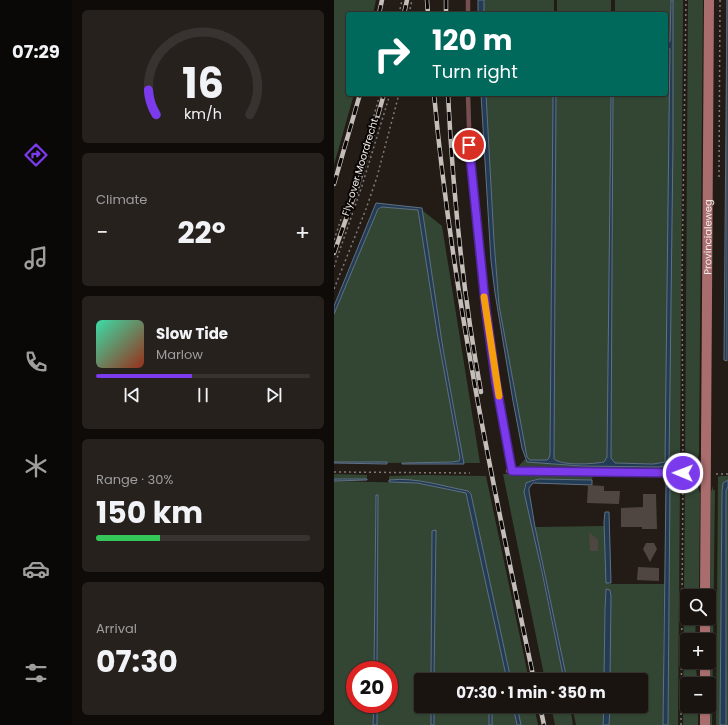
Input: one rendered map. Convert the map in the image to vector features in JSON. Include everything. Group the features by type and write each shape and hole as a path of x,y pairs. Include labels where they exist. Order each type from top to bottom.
{"main road":[{"name":"Provincialeweg","path":"705,589 709,0"},
{"path":"705,713 705,725"}],"lane":[{"path":"468,0 468,12"},
{"path":"468,96 469,145 486,311 510,471 705,474"}],"path":[{"path":"399,12 402,0"},
{"path":"409,12 412,0"},
{"path":"681,725 683,473 682,278 686,0"},
{"path":"334,240 360,164 379,96"},
{"name":"Fly-over Moordrecht","path":"334,267 362,186 389,96"},
{"path":"334,289 366,209 377,177 398,96"},
{"path":"334,472 470,473"},
{"path":"705,474 728,474"}],"green space":[{"path":"334,0 376,0 373,12 346,12 346,96 353,96 334,165"},
{"path":"484,0 554,0 554,12 484,12"},
{"path":"557,0 611,0 611,12 557,12"},
{"path":"615,0 671,0 670,41 668,42 668,12 615,12"},
{"path":"673,0 683,0 680,471 640,472 518,467 525,459 527,462 581,466 668,466"},
{"path":"688,0 703,0 699,453 696,467 687,470 687,466 685,465"},
{"path":"668,48 670,49 670,55 666,459 665,462 661,464 615,463 611,458 613,96 668,96"},
{"path":"486,96 553,96 550,454 547,460 529,460 527,457 499,305"},
{"path":"556,96 612,96 607,457 604,462 578,464 558,461 554,459"},
{"path":"382,207 418,210 437,332 460,458 459,461 387,463 334,462 334,314 377,211"},
{"path":"422,210 442,226 480,463 464,463 443,349"},
{"path":"334,474 367,475 367,479 334,479"},
{"path":"503,474 593,474 592,480 534,480 528,482 524,488 563,673 544,673"},
{"path":"666,475 679,475 680,477 678,725 668,725 670,484 668,481 666,484"},
{"path":"389,476 486,476 528,673 509,673 471,494 423,481 389,480"},
{"path":"685,476 695,479 700,493 699,589 684,589"},
{"path":"728,476 728,480 723,483 722,491 720,725 716,725 718,477"},
{"path":"334,481 417,483 466,493 505,673 434,673 436,531 433,531 431,673 414,673 414,713 431,713 431,725 377,725 377,713 398,713 398,661 377,661 378,496 376,495 374,661 346,661 346,713 374,713 373,725 334,725"},
{"path":"713,486 713,490 715,490 714,589 710,589 711,492"},
{"path":"728,486 728,725 726,725 726,491"},
{"path":"604,526 609,584 664,584 663,725 609,725 610,713 648,713 648,673 610,673 610,590 606,591 605,598 604,673 566,673 535,527"},
{"path":"684,625 696,625 695,633 684,633"},
{"path":"710,625 713,625 713,633 710,633"},
{"path":"683,669 696,669 697,677 683,677"},
{"path":"709,669 713,669 713,677 709,677"},
{"path":"434,713 489,713 489,725 434,725"},
{"path":"492,713 514,713 517,725 492,725"},
{"path":"518,713 535,713 538,725 521,725"},
{"path":"552,713 571,713 573,725 555,725"},
{"path":"573,713 604,713 603,725 576,725"},
{"path":"683,713 698,713 698,725 683,725"},
{"path":"709,713 712,713 712,725 709,725"}],"water":[{"path":"478,0 484,0 484,12 478,12"},
{"path":"671,0 673,0 673,143 669,465 659,467 581,466 527,462 522,448 513,401 495,293 491,261 481,96 486,96 499,305 527,457 530,460 547,460 550,454 553,96 556,96 554,459 570,464 585,464 604,462 607,457 611,96 613,96 611,458 615,463 653,464 665,462 670,49 668,48 668,42 670,41"},
{"path":"727,0 727,361 724,360"},
{"path":"376,203 422,208 443,349 464,464 402,464 452,462 459,461 460,458 437,332 418,210 382,207 378,209 334,314 334,306"},
{"path":"387,462 387,464 334,463"},
{"path":"334,479 367,479 367,480 334,481"},
{"path":"399,479 429,482 468,491 471,494 509,673 505,673 466,493 417,483 389,482 389,480"},
{"path":"539,479 592,480 592,485 533,483 529,488 535,527 566,673 563,673 524,492 526,483"},
{"path":"728,480 726,491 726,725 720,725 722,491 723,483"},
{"path":"667,481 670,484 668,725 663,725 666,484"},
{"path":"376,495 378,495 377,661 374,661"},
{"path":"605,512 609,512 611,583 606,583"},
{"path":"436,530 434,673 431,673 432,531"},
{"path":"606,589 610,590 611,596 610,673 604,673"},
{"path":"374,713 377,713 377,725 373,725"},
{"path":"431,713 434,713 434,725 431,725"},
{"path":"489,713 492,713 492,725 489,725"},
{"path":"514,713 518,713 521,725 517,725"},
{"path":"604,713 610,713 609,725 603,725"}],"building":[{"path":"588,485 604,486 604,491 620,491 619,504 587,503"},
{"path":"643,494 656,494 657,529 621,527 621,508 643,507"},
{"path":"589,532 598,540 598,551 590,551"},
{"path":"646,543 654,543 657,549 650,562 643,549"},
{"path":"638,567 659,568 659,581 637,580"}],"railway":[{"path":"379,12 382,0"},
{"path":"404,12 407,0"},
{"path":"427,0 428,12"},
{"path":"446,0 446,12"},
{"path":"334,184 359,96"},
{"path":"334,253 358,185 383,96"},
{"path":"434,96 451,242 475,388 533,673"},
{"path":"448,96 453,169 464,281 481,392"},
{"path":"541,713 544,725"}],"slow traffic":[{"path":"484,297 499,396"}],"route":[{"path":"469,145 486,311 496,383 512,471 683,473"}]}
